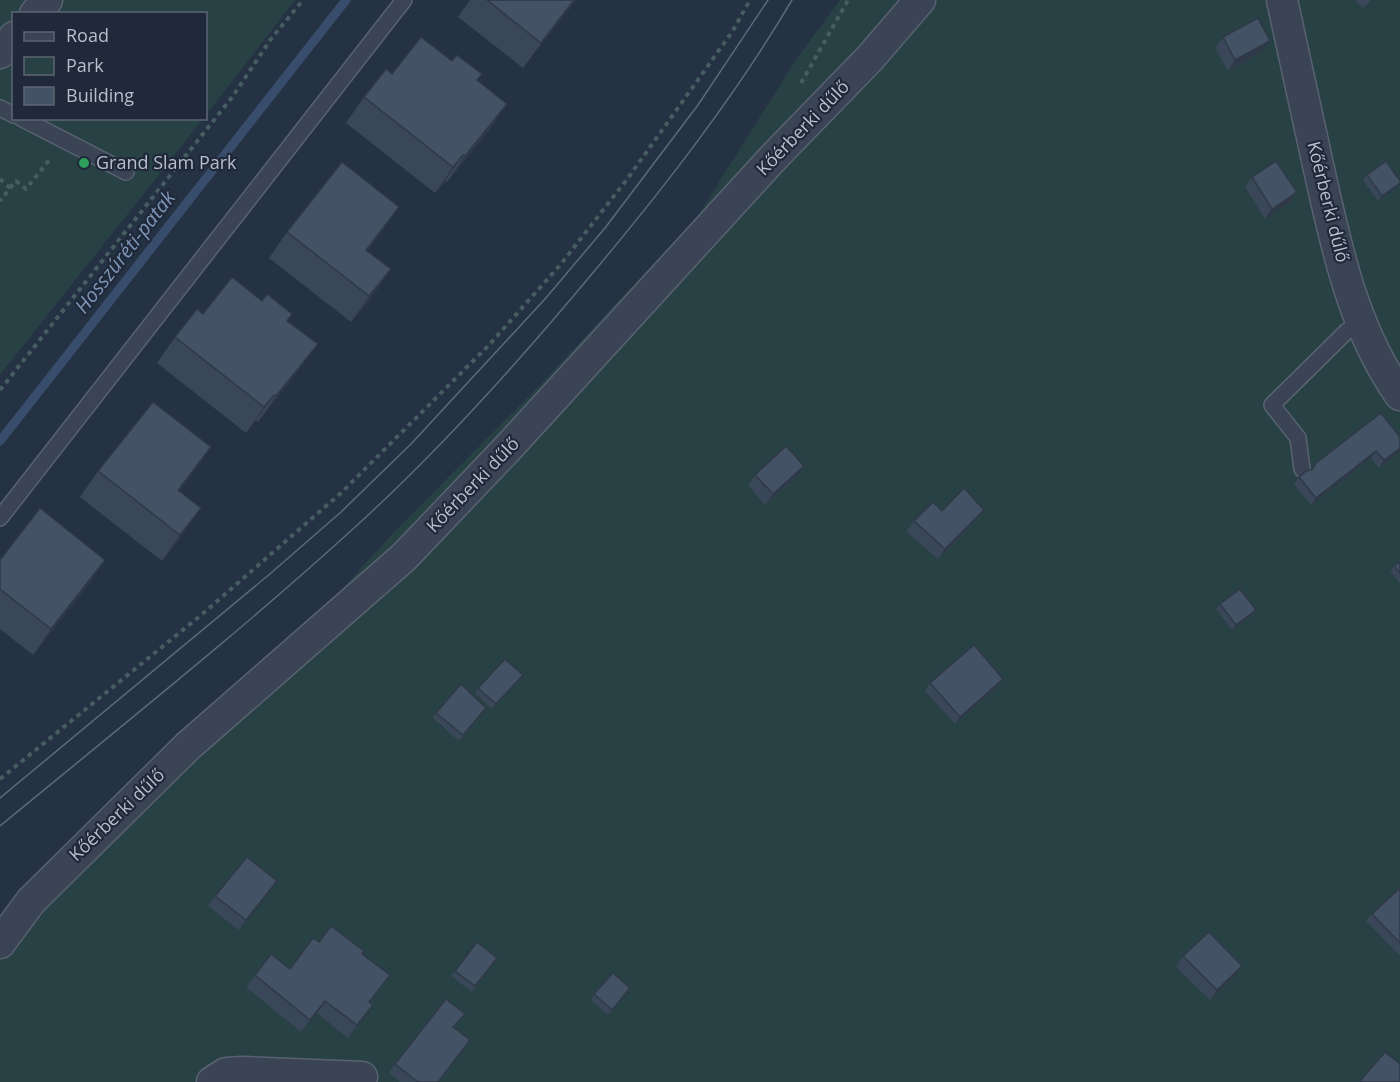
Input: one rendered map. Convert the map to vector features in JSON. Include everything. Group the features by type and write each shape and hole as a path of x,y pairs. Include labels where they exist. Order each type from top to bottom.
{"street":[{"path":"37,12 47,0"},
{"name":"Kőérberki dűlő","path":"0,943 32,901 188,746 404,558 530,425 717,219 870,58 920,0"},
{"name":"Kőérberki dűlő","path":"1282,0 1334,236 1369,343 1400,395"},
{"path":"0,52 12,39"},
{"path":"212,1082 226,1073 243,1072 362,1077"}],"lane":[{"path":"0,518 404,0"},
{"path":"25,120 126,172"},
{"path":"1302,469 1298,438 1272,405 1361,320"}],"path":[{"path":"0,390 233,96 271,39 303,0"},
{"path":"0,779 200,616 341,493 489,345 561,264 628,178 732,32 750,0"},
{"path":"796,93 848,0"},
{"path":"0,201 16,181 26,189 64,141"},
{"path":"0,179 10,188"}],"green space":[{"name":"Grand Slam Park","path":"0,0 295,0 207,114 207,12 12,12 12,120 202,120 0,375"},
{"path":"840,0 1400,0 1400,1082 0,1082 0,943 245,696 394,532 537,388 697,217 797,58"}],"building":[{"path":"487,0 574,0 541,43"},
{"path":"1258,18 1270,41 1235,60 1223,37"},
{"path":"421,37 452,61 457,55 482,74 477,80 507,104 465,156 463,155 453,167 364,97 386,69 392,74"},
{"path":"1276,161 1297,192 1272,209 1252,177"},
{"path":"1386,161 1400,183 1382,196 1367,175"},
{"path":"342,162 399,207 366,250 391,269 369,296 287,232"},
{"path":"232,277 262,301 267,294 292,314 287,321 318,344 276,396 274,395 264,407 175,337 197,309 203,314"},
{"path":"153,402 211,447 178,490 201,508 180,535 98,471"},
{"path":"1381,413 1400,437 1400,448 1384,460 1376,451 1316,498 1299,477 1313,469 1316,463"},
{"path":"786,446 804,466 773,494 755,475"},
{"path":"964,488 984,510 945,549 914,521 933,502 942,511"},
{"path":"40,508 105,560 51,629 0,589 0,560"},
{"path":"1400,562 1400,573 1394,566"},
{"path":"1240,589 1256,610 1236,625 1220,604"},
{"path":"974,645 1003,679 960,717 930,683"},
{"path":"505,659 523,675 496,704 478,688"},
{"path":"461,684 486,708 463,735 436,713"},
{"path":"247,857 277,881 246,920 215,896"},
{"path":"1400,888 1400,943 1372,914"},
{"path":"331,926 364,951 362,954 390,975 369,1002 373,1005 357,1025 325,1001 310,1020 255,975 271,954 290,969 313,938 319,942"},
{"path":"1209,932 1242,966 1217,990 1183,956"},
{"path":"477,942 497,958 475,986 455,971"},
{"path":"613,973 630,988 612,1010 594,994"},
{"path":"446,999 465,1014 453,1027 470,1040 438,1082 418,1082 395,1064"},
{"path":"1385,1052 1400,1064 1400,1082 1360,1081"}],"waterway":[{"name":"Hosszúréti-patak","path":"0,441 346,0"}],"tram line":[{"path":"0,798 271,573 341,512 411,444 545,299 605,228 698,105 768,0"},
{"path":"0,826 311,567 386,499 447,438 535,341 645,209 722,107 792,0"}],"place":[{"name":"Grand Slam Park","path":"84,163"}]}
